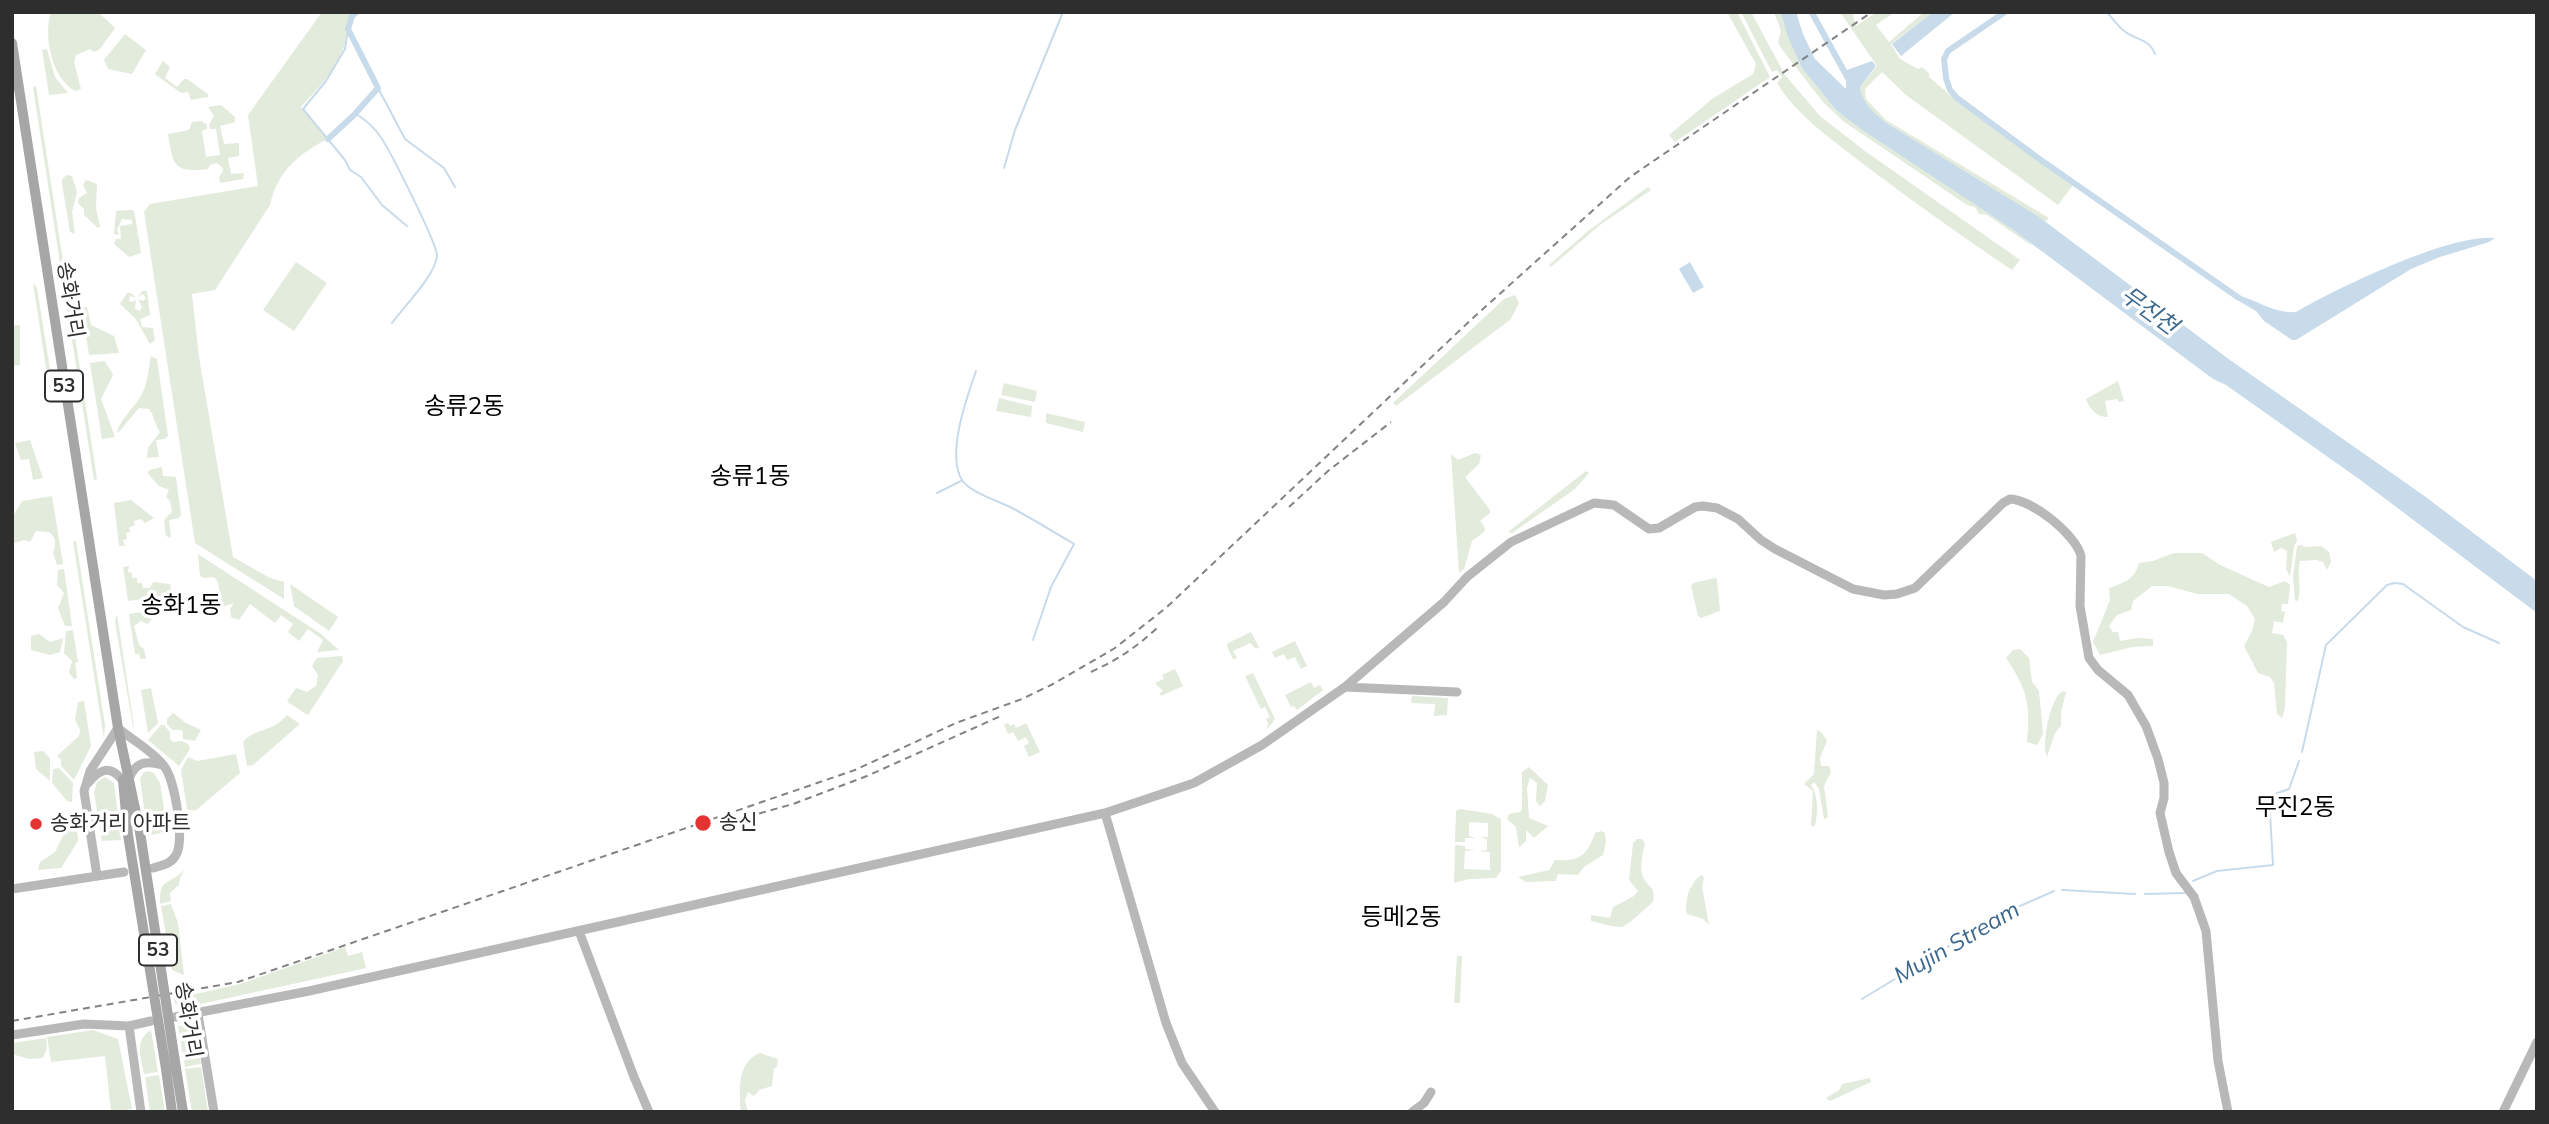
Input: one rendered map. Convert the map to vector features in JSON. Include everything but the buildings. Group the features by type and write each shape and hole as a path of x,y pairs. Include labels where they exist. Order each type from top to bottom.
{"main road":[{"name":"송화거리","path":"12,43 126,780 128,835 171,1068 183,1112"},
{"name":"송화거리","path":"126,780 141,832 171,1068 172,1112"}],"street":[{"path":"176,1017 309,991 1105,813 1194,783 1273,738 1345,687 1444,602 1467,577 1511,542 1594,503 1615,505 1645,528 1653,529 1695,507 1717,508 1738,519 1761,540 1784,554 1853,589 1884,595 1915,588 2010,499 2027,503 2049,518 2079,548 2081,621 2089,658 2098,670 2128,695 2137,708 2158,759 2165,793 2160,813 2169,852 2176,873 2194,897 2206,931 2218,1061 2228,1112"},
{"path":"1345,687 1457,692"},
{"path":"97,876 83,791 90,771 118,728 164,765 171,779 180,831 179,847 169,863 153,868"},
{"path":"83,791 100,771 107,769 126,780 140,763 155,762 164,765"},
{"path":"1105,813 1166,1023 1182,1063 1215,1112"},
{"path":"12,889 124,872"},
{"path":"579,931 649,1112"},
{"path":"198,1014 214,1112"},
{"path":"12,1035 84,1024 129,1026 151,1021"},
{"path":"129,1026 142,1112"},
{"path":"2503,1112 2537,1042"},
{"path":"1412,1112 1424,1103 1431,1092"}],"green space":[{"path":"51,12 98,12 115,28 99,50 93,52 90,49 76,55 74,62 81,89 75,91 67,85 55,67 48,33"},
{"path":"322,12 354,12 349,20 345,44 335,65 301,107 327,139 298,158 284,173 270,205 215,290 192,294 199,357 233,557 270,578 284,582 284,599 195,543 144,212 150,204 258,186 248,115"},
{"path":"1727,12 1737,12 1770,77 1675,142 1669,135 1712,99 1753,74 1756,64"},
{"path":"1741,12 1751,12 1785,75 1820,116 1865,151 2020,260 2012,270 1873,172 1802,114 1777,83 1782,77 1777,70 1772,72"},
{"path":"1774,12 1781,12 1802,68 1836,110 2032,244 1987,215 1979,214 1975,207 1967,205 1843,121 1823,102 1781,48 1778,42 1781,31"},
{"path":"1840,12 1852,12 1856,26 1877,12 1895,12 1876,25 1889,42 1924,12 1933,12 1891,44 1900,59 1918,69 1922,67 1929,73 1929,77 1951,96 2073,185 2058,205 1906,95 1882,72 1865,89 1866,99 1886,120 2049,218 2045,222 1870,110 1863,100 1860,87 1877,66"},
{"path":"125,34 146,50 132,74 108,69 104,60"},
{"path":"47,49 55,77 68,93 49,95 42,50"},
{"path":"163,61 170,67 165,78 177,87 187,79 208,94 208,97 191,100 188,92 181,93 155,74"},
{"path":"36,86 64,268 60,263 33,87"},
{"path":"221,105 235,117 235,122 220,126 224,144 239,143 239,156 228,158 231,174 244,173 243,179 220,183 219,177 223,171 217,163 210,165 208,169 197,170 188,170 177,165 168,134 189,130 192,122 202,121 207,125 207,129 202,131 206,157 220,155 216,129 210,129 209,125 214,116 208,107"},
{"path":"67,175 72,176 77,192 72,212 75,234 70,232 62,184 62,179"},
{"path":"86,180 97,184 98,228 84,215 84,209 78,203 79,198 87,193 83,185"},
{"path":"1648,187 1651,190 1600,225 1551,267 1549,265 1588,231"},
{"path":"132,210 138,233 133,235 138,234 141,253 129,257 114,244 116,239 121,239 120,226 132,224 132,220 122,219 117,230 119,235 114,234 116,211"},
{"path":"296,262 327,283 294,331 263,310"},
{"path":"66,278 97,479 94,480 63,283"},
{"path":"33,283 37,288 53,388 50,394"},
{"path":"142,291 147,291 150,315 140,319 142,327 153,328 155,340 150,344 135,318 120,304 127,293 131,293 136,298 130,296 129,301 136,300 135,309 140,311 142,307 138,299 143,301 146,298 143,294 138,297"},
{"path":"1515,295 1519,303 1511,319 1396,406 1393,403 1504,299"},
{"path":"85,307 91,325 114,336 119,353 89,355 82,310"},
{"path":"20,325 20,365 12,366 12,326"},
{"path":"151,356 157,359 168,436 156,440 159,457 147,458 148,448 160,432 149,409 139,408 118,433 117,431 142,394"},
{"path":"105,361 113,375 101,399 115,437 102,439 90,363"},
{"path":"2118,381 2124,401 2105,401 2108,417 2097,414 2086,399"},
{"path":"1004,383 1037,391 1035,402 1001,395"},
{"path":"999,398 1032,406 1031,417 996,411"},
{"path":"1046,413 1085,422 1083,432 1046,423"},
{"path":"30,440 43,478 33,480 29,459 21,460 15,443"},
{"path":"1475,453 1481,455 1479,464 1465,477 1490,513 1480,521 1485,528 1484,532 1472,541 1464,569 1459,573 1451,454 1458,460"},
{"path":"162,467 163,476 176,477 181,514 179,518 169,520 171,538 166,536 164,520 172,512 170,501 166,497 169,490 159,486 148,474 149,470"},
{"path":"1586,471 1589,473 1575,489 1512,533 1508,532"},
{"path":"52,496 63,564 57,565 53,553 55,539 49,532 36,531 30,542 24,540 12,544 12,518 22,501"},
{"path":"131,500 154,518 145,523 141,519 134,521 135,525 126,533 127,539 123,540 125,546 119,546 114,503"},
{"path":"2295,533 2297,541 2290,577 2286,569 2287,551 2281,548 2274,552 2271,542"},
{"path":"73,541 76,541 105,725 104,739"},
{"path":"2297,546 2321,546 2329,552 2331,562 2327,570 2323,562 2300,561 2297,602 2293,577"},
{"path":"2174,553 2202,553 2220,565 2269,587 2285,581 2290,585 2288,604 2282,604 2281,611 2285,612 2283,623 2274,621 2272,633 2283,635 2287,642 2285,708 2282,718 2277,714 2274,683 2270,677 2258,673 2244,646 2255,619 2247,606 2229,594 2197,594 2168,586 2152,586 2133,601 2131,610 2117,615 2109,626 2113,632 2118,632 2120,641 2153,639 2153,646 2132,647 2100,655 2093,642 2110,600 2109,588 2128,580 2139,563"},
{"path":"198,554 321,634 339,650 317,652 323,640 308,629 299,641 288,632 293,624 281,615 275,623 250,604 239,620 231,617 230,609 234,603 222,607 218,582 214,577 200,576"},
{"path":"129,566 128,572 132,573 132,578 137,578 137,583 142,583 143,588 150,588 153,582 170,584 172,595 128,601 123,567"},
{"path":"64,569 72,626 65,626 58,608 64,593 57,585 58,570"},
{"path":"1715,578 1720,611 1701,618 1698,616 1691,586 1693,583"},
{"path":"290,584 338,617 329,631 294,606"},
{"path":"155,610 155,615 148,624 141,621 134,626 146,659 140,659 139,654 135,654 129,614"},
{"path":"117,614 134,727 115,622"},
{"path":"73,630 78,662 75,663 77,678 74,679 69,673 72,661 64,653 66,631"},
{"path":"1251,632 1259,647 1256,649 1250,643 1233,651 1237,658 1233,659 1228,643"},
{"path":"39,634 50,642 63,638 60,652 50,655 31,650 31,636"},
{"path":"1295,641 1307,666 1301,669 1295,657 1287,660 1284,654 1275,658 1272,652"},
{"path":"2020,649 2029,658 2032,682 2039,691 2043,734 2037,745 2027,742 2026,698 2019,679 2006,658 2013,650"},
{"path":"342,656 343,661 308,715 287,701 296,688 307,692 316,686 318,675 312,666 317,658"},
{"path":"1175,669 1183,686 1161,696 1163,691 1155,683 1164,679 1162,675"},
{"path":"1253,673 1275,719 1267,730 1266,719 1270,717 1265,707 1261,709 1245,676"},
{"path":"1311,682 1314,688 1320,685 1323,690 1297,710 1294,706 1291,707 1285,695"},
{"path":"151,688 158,723 148,733 141,690"},
{"path":"2063,691 2066,692 2061,726 2055,733 2047,757 2045,742 2048,722 2054,702"},
{"path":"1412,696 1448,698 1447,715 1434,716 1435,704 1411,703"},
{"path":"84,701 91,746 74,780 61,766 61,760 57,756 79,736 80,730 75,720 78,702"},
{"path":"173,713 201,730 195,741 183,739 181,730 172,730 167,724 167,719"},
{"path":"287,715 300,724 253,765 247,766 243,742 253,734 276,725"},
{"path":"1008,723 1010,726 1014,724 1016,728 1026,723 1040,752 1029,757 1024,746 1029,743 1026,737 1018,741 1013,732 1008,734 1004,725"},
{"path":"161,725 170,732 173,742 182,741 188,744 190,749 179,766 148,740"},
{"path":"1817,730 1827,741 1820,758 1821,766 1829,766 1831,772 1824,786 1828,817 1824,819 1819,789 1814,782 1811,785 1815,794 1817,805 1814,827 1811,825 1813,791 1804,784 1814,774"},
{"path":"43,751 50,758 50,781 36,769 34,752"},
{"path":"236,754 240,773 195,811 187,809 181,770 188,757 197,761"},
{"path":"1529,767 1548,785 1545,801 1540,806 1536,801 1537,783 1530,778 1527,788 1529,818 1548,826 1534,838 1526,830 1526,841 1519,847 1516,827 1507,819 1509,814 1522,810 1522,772"},
{"path":"59,768 73,783 72,802 67,801 52,783 53,769"},
{"path":"147,771 154,773 160,783 167,827 167,831 148,836 140,779"},
{"path":"105,777 114,783 121,840 102,841 94,792 97,782"},
{"path":"1460,809 1492,814 1501,819 1501,871 1496,878 1469,879 1454,883 1455,845 1476,850 1465,851 1464,869 1490,870 1490,852 1479,851 1487,850 1487,839 1480,837 1488,837 1488,823 1469,822 1469,836 1476,838 1455,842 1456,811"},
{"path":"73,816 76,818 78,841 61,868 38,870 40,862 55,852"},
{"path":"1595,833 1605,833 1606,842 1603,855 1584,867 1578,875 1558,874 1556,881 1526,882 1518,877 1549,870 1555,860 1570,860 1581,856 1589,847"},
{"path":"1642,839 1645,843 1642,873 1653,890 1653,902 1621,927 1591,921 1591,915 1610,918 1613,907 1638,891 1629,880 1633,843"},
{"path":"185,869 179,885 170,893 171,901 160,904 161,889 166,882"},
{"path":"1702,875 1709,925 1703,919 1687,914 1686,909 1691,887"},
{"path":"171,904 178,923 184,975 172,970 161,906"},
{"path":"345,947 348,956 362,952 366,968 196,1005 195,1001 175,1004 174,999 240,984"},
{"path":"1457,956 1462,956 1460,1003 1454,1003"},
{"path":"178,1026 185,1027 194,1034 201,1064 185,1067"},
{"path":"93,1030 118,1039 132,1109 111,1112 105,1056 51,1062 47,1037"},
{"path":"151,1030 158,1072 144,1074 140,1056 141,1044"},
{"path":"46,1038 47,1048 43,1058 29,1059 12,1054 12,1043"},
{"path":"760,1053 778,1059 772,1086 759,1090 754,1096 748,1092 745,1101 748,1112 741,1112 740,1087 743,1070 752,1057"},
{"path":"201,1067 208,1112 192,1112 185,1069"},
{"path":"159,1075 165,1112 150,1112 145,1077"},
{"path":"1870,1078 1871,1082 1830,1101 1826,1098 1839,1090 1842,1084"}],"water":[{"name":"무진천","path":"1781,12 1796,12 1815,59 1846,89 1846,81 1808,12 1815,12 1847,70 1872,61 1876,66 1860,87 1861,93 1870,108 1888,124 2039,217 2230,360 2423,495 2537,581 2537,613 2359,479 2226,385 2213,379 2012,229 1836,110 1802,68 1788,37"},
{"path":"1933,12 1955,12 1901,56 1892,44"},
{"path":"2495,238 2411,269 2296,340 2264,321 2256,311 2231,294 2271,308 2296,312 2365,277 2422,253 2450,244"},
{"path":"1690,262 1704,287 1693,293 1679,269"}],"waterway":[{"path":"328,139 378,88 348,29 352,16 357,12"},
{"path":"1004,168 1015,130 1063,12"},
{"path":"2005,12 1948,51 1944,59 1950,90 2038,158 2239,298"},
{"path":"2107,12 2123,30 2145,42 2155,54"},
{"path":"348,29 345,49 326,81 303,109 345,160 350,170 361,177 382,205 407,226"},
{"path":"378,88 405,139 444,168 455,187"},
{"path":"355,113 367,121 387,148 404,179 437,256 425,282 392,323"},
{"path":"976,371 963,410 957,441 956,456 962,480 978,493 1014,509 1074,544 1051,587 1033,640"},
{"path":"937,493 961,481"},
{"name":"Mujin Stream","path":"2302,752 2326,645 2387,585 2403,584 2463,627 2499,643"},
{"name":"Mujin Stream","path":"2193,881 2217,871 2273,865 2269,796 2289,789 2299,761"},
{"name":"Mujin Stream","path":"2062,890 2135,894"},
{"name":"Mujin Stream","path":"1862,999 2002,914 2054,891"},
{"name":"Mujin Stream","path":"2145,894 2185,893"}],"railway":[{"path":"12,1021 238,982 855,770 956,723 1022,699 1053,684 1115,648 1167,607 1474,317 1630,177 1872,12"},
{"path":"1289,507 1328,471 1391,422"},
{"path":"1091,672 1126,653 1157,628"},
{"path":"736,820 793,804 867,776 1003,715"}],"place":[{"name":"송신","path":"703,823"},
{"name":"송화거리 아파트","path":"36,824"}],"district":[{"name":"송류2동","path":"464,407"},
{"name":"송류1동","path":"750,477"},
{"name":"송화1동","path":"181,606"},
{"name":"무진2동","path":"2295,808"},
{"name":"등메2동","path":"1401,918"}]}
